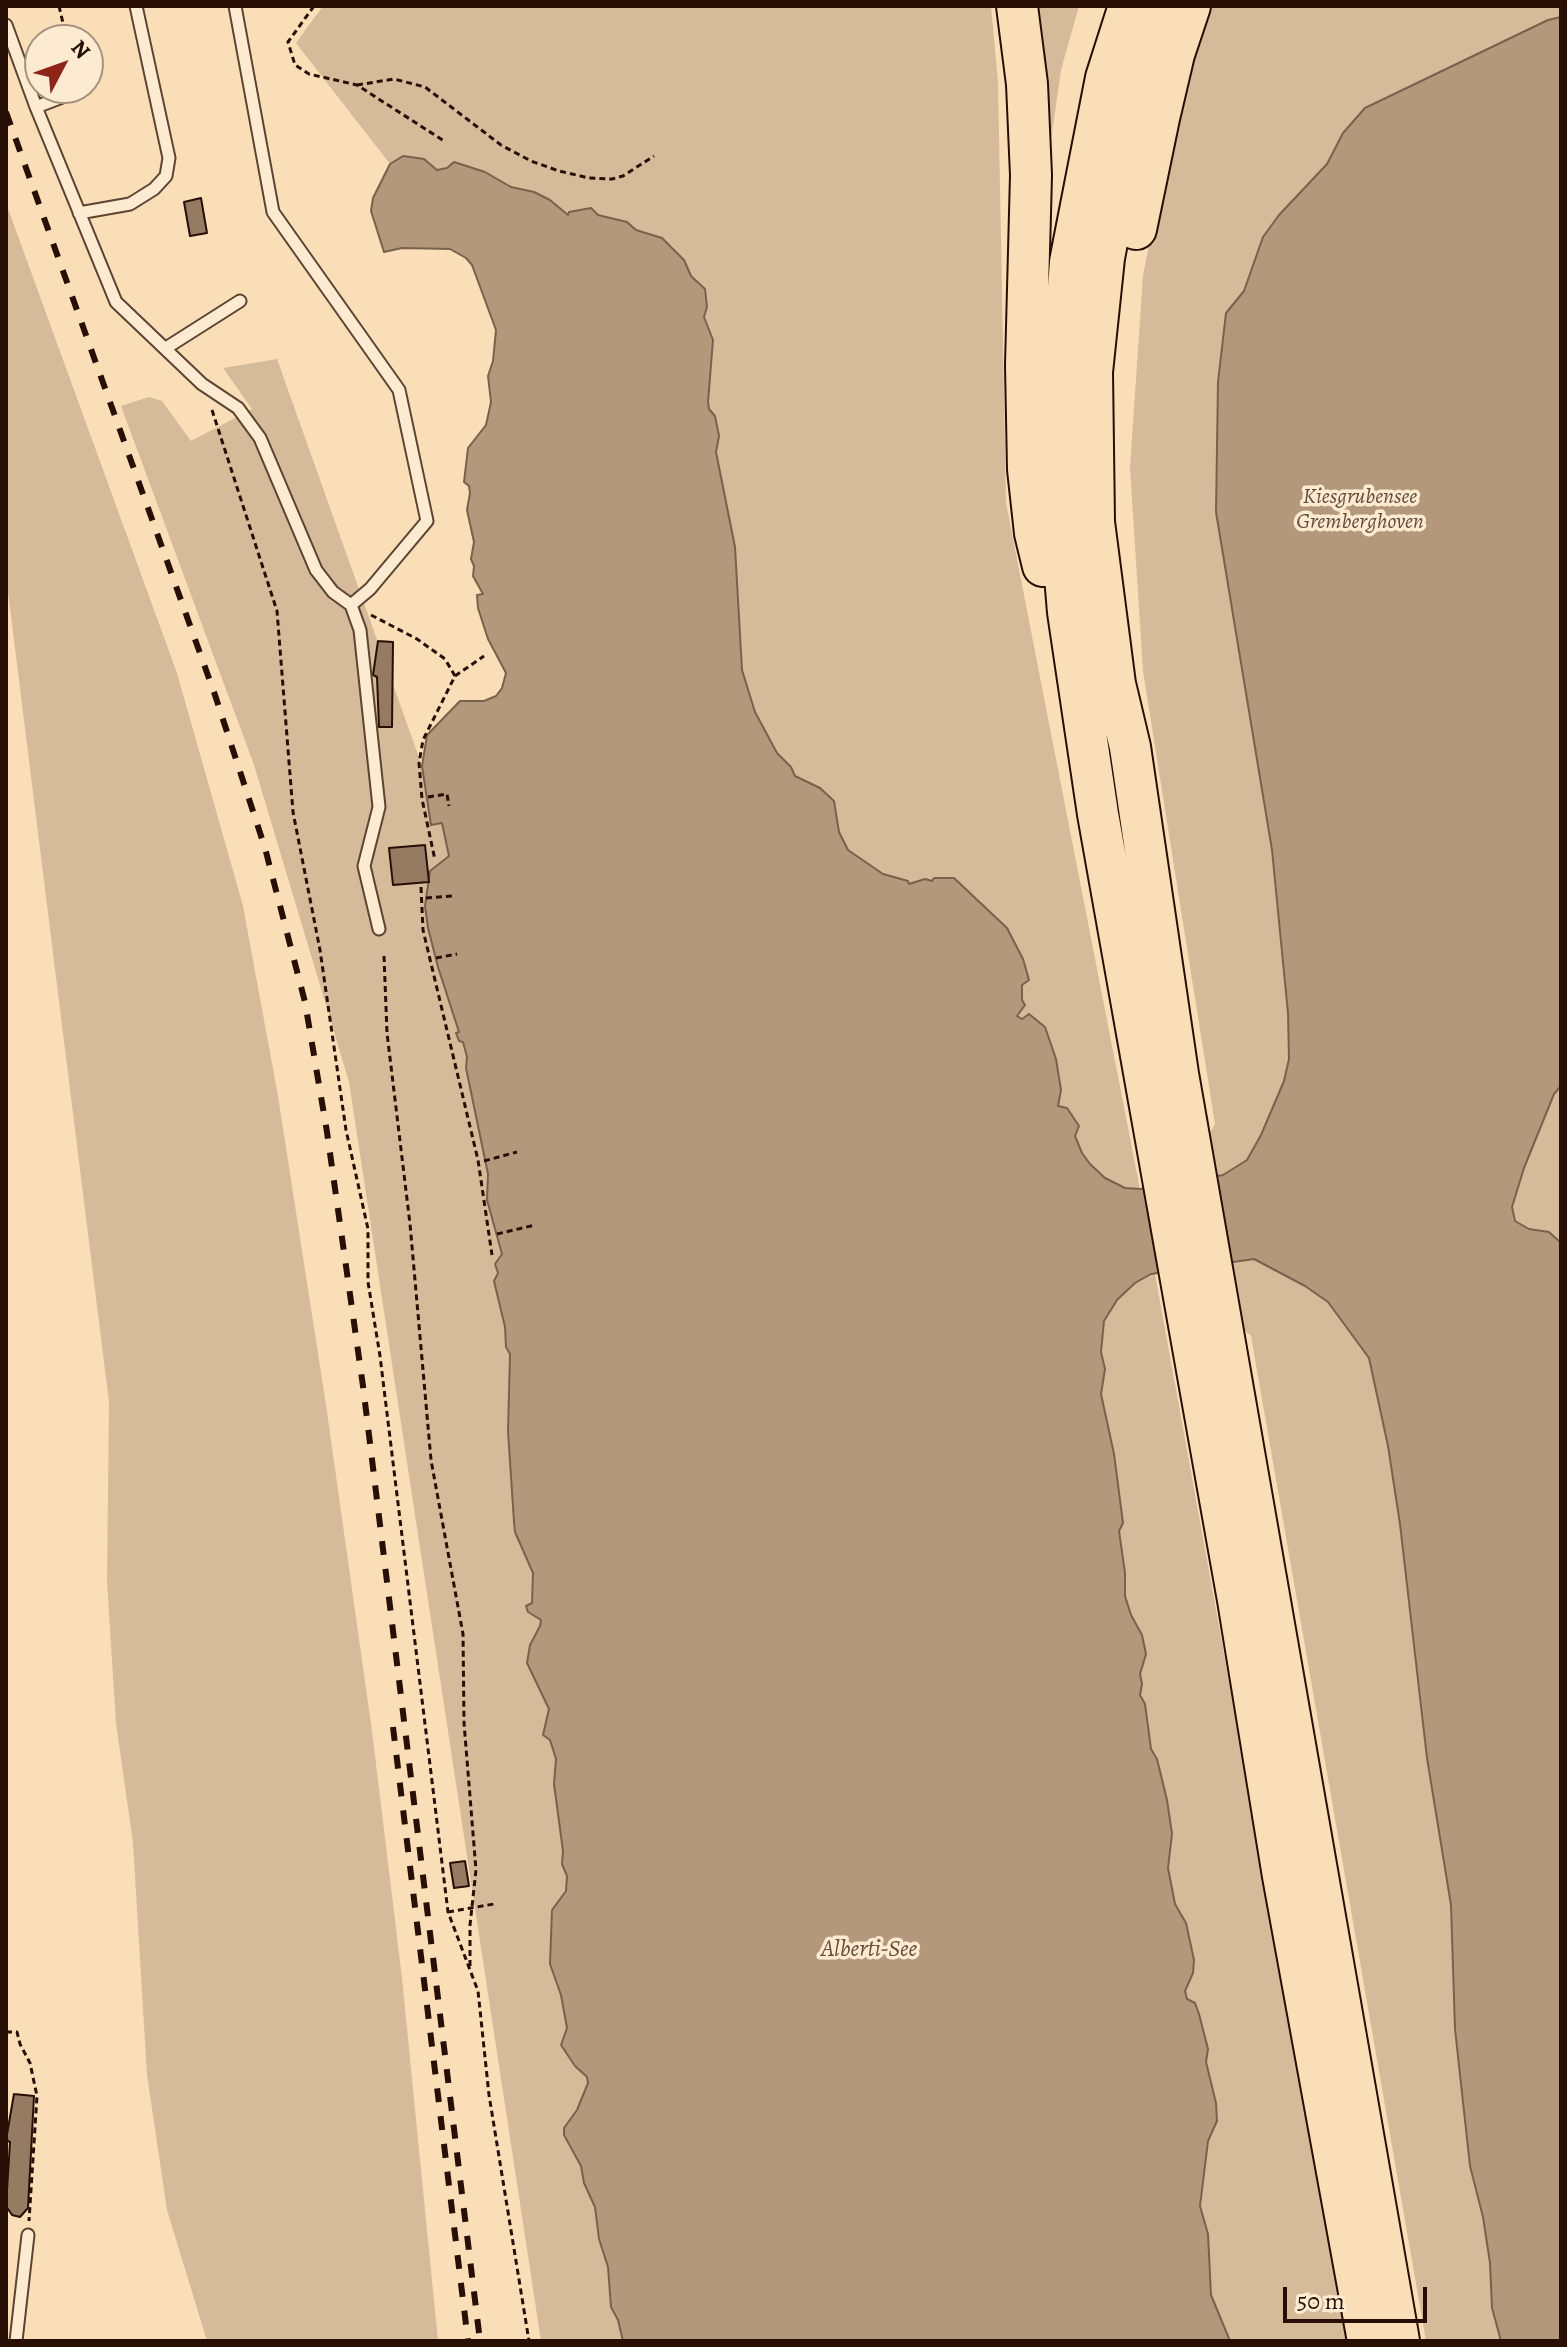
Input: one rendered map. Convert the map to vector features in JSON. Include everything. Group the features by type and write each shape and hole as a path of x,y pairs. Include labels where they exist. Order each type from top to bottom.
{"highway":[{"path":"1017,6 1027,84 1031,175 1026,365 1028,469 1035,533 1086,741 1174,1142 1399,2341"},
{"path":"1086,741 1068,612 1061,528 1061,379 1070,262 1106,78 1129,6"},
{"path":"1130,747 1115,684 1094,522 1092,372 1104,258 1119,168 1137,82 1162,6"},
{"path":"1174,1142 1130,747 1117,527 1116,402 1130,264 1174,54 1190,6"},
{"path":"1202,1302 1283,1876 1368,2341"}],"lane":[{"path":"79,213 130,204 154,189 166,176 169,158 136,6"},
{"path":"235,6 273,212 399,390 427,521 370,589 351,605"},
{"path":"6,25 116,302 202,384 238,408 260,438 316,570 333,592 351,605 360,630 379,807 364,866 379,929"},
{"path":"36,107 44,104"},
{"path":"166,348 240,301"},
{"path":"16,2341 28,2235"}],"path":[{"path":"314,6 288,42 295,65 309,74 357,85 444,141"},
{"path":"357,85 394,79 425,87 501,145 559,171 589,178 612,179 623,176 654,156"},
{"path":"202,384 277,611 293,812 320,950 346,1130 368,1229 368,1282 380,1356 448,1912 478,1991 489,2095 529,2341"},
{"path":"351,605 426,645 445,659 455,676"},
{"path":"435,860 422,799 419,763 423,740 455,676 484,656"},
{"path":"428,797 447,794 449,806"},
{"path":"421,887 423,930 478,1160 492,1255"},
{"path":"426,898 452,896"},
{"path":"436,958 457,954"},
{"path":"384,956 387,1033 410,1224 431,1460 463,1634 464,1723 476,1870 470,1968"},
{"path":"484,1161 517,1152"},
{"path":"497,1234 535,1225"},
{"path":"448,1912 494,1904"},
{"path":"6,2032 17,2032 30,2063 37,2096 28,2235"}],"green space":[{"path":"323,6 991,6 998,82 1006,503 1140,1189 1125,1188 1105,1178 1090,1164 1075,1136 1079,1126 1067,1108 1057,1106 1056,1059 1017,1016 1022,1001 1022,985 1025,983 1023,959 1015,942 988,909 954,878 934,878 933,881 909,884 883,874 848,850 839,832 833,801 820,788 795,776 777,753 755,712 742,670 735,546 716,452 719,436 708,402 713,340 704,317 706,306 702,286 691,276 684,260 671,245 632,226 603,215 568,216 550,200 534,192 511,187 485,172 454,162 447,168 437,170 424,159 403,156 390,164 296,43"},
{"path":"1034,6 1079,6 1061,70 1049,154"},
{"name":"Kiesgrubensee Gremberghoven","path":"1205,6 1561,6 1561,2341 1426,2341 1251,1336 1240,1326 1207,1137 1215,1124 1143,671 1130,468 1143,275 1179,99"},
{"path":"6,203 177,673 243,906 278,1096 372,1731 402,1978 438,2341 207,2341 167,2210 147,2075 133,1843 116,1723 107,1582 109,1402 6,576"},
{"path":"277,359 422,766 432,825 442,823 449,856 430,872 427,887 434,946 459,1032 456,1033 463,1041 467,1057 466,1068 488,1174 487,1200 502,1254 494,1281 505,1327 506,1347 510,1354 508,1431 514,1522 533,1573 532,1603 526,1606 533,1616 541,1619 530,1645 530,1671 549,1709 543,1735 550,1740 556,1759 554,1784 562,1864 567,1876 566,1891 552,1910 550,1964 561,1995 567,2028 562,2046 575,2066 587,2077 588,2083 577,2110 564,2128 568,2145 581,2166 584,2183 595,2207 611,2296 623,2341 541,2341 349,1082 254,765 121,406 149,397 162,401 191,441 252,409 223,368"},
{"path":"1150,1274 1155,1274 1349,2341 1230,2341 1211,2295 1208,2234 1200,2206 1208,2141 1217,2121 1216,2103 1185,1991 1186,1923 1175,1904 1168,1868 1171,1841 1157,1759 1151,1749 1145,1704 1140,1695 1140,1674 1146,1654 1142,1635 1125,1596 1119,1531 1123,1523 1114,1454 1101,1394 1105,1369 1101,1352 1104,1321 1117,1300"}],"water":[{"name":"Alberti-See","path":"1561,17 1561,1086 1554,1094 1524,1168 1512,1207 1515,1221 1529,1229 1549,1232 1561,1243 1561,2341 1501,2341 1492,2308 1490,2263 1483,2217 1470,2166 1455,2029 1451,1905 1427,1758 1400,1524 1388,1446 1369,1358 1328,1302 1254,1259 1151,1274 1135,1283 1117,1300 1104,1321 1101,1352 1105,1369 1101,1394 1114,1454 1123,1523 1119,1531 1125,1596 1142,1635 1146,1654 1140,1674 1140,1695 1145,1704 1151,1749 1157,1759 1167,1800 1172,1834 1168,1868 1175,1904 1186,1923 1194,1960 1193,1973 1185,1991 1187,1999 1195,2003 1199,2014 1216,2103 1217,2121 1208,2141 1200,2206 1208,2234 1211,2295 1230,2341 623,2341 611,2307 608,2267 599,2239 595,2207 584,2183 581,2166 564,2135 564,2128 577,2110 588,2083 587,2077 561,2045 567,2028 561,1995 550,1964 552,1910 566,1891 567,1876 562,1864 554,1784 556,1759 550,1740 543,1735 549,1709 527,1663 530,1645 541,1620 528,1612 526,1606 532,1603 533,1573 515,1532 508,1431 510,1354 506,1347 505,1327 494,1281 498,1273 495,1264 502,1254 487,1200 488,1174 466,1068 467,1057 463,1042 459,1041 456,1033 459,1032 438,967 425,906 430,871 449,856 442,823 431,825 422,766 427,735 460,701 484,701 496,696 506,673 488,639 478,608 477,595 483,594 473,576 471,559 474,542 467,510 470,493 469,486 464,482 468,448 486,425 491,402 488,376 496,330 472,265 466,258 450,249 402,248 384,252 371,211 373,198 390,164 403,156 424,159 437,170 447,168 454,162 485,172 511,187 534,192 568,215 569,212 591,208 598,215 627,222 636,230 662,238 684,260 691,276 705,289 707,307 704,317 713,340 708,402 719,436 716,452 735,547 742,670 755,712 777,753 795,776 820,788 834,801 839,832 848,850 883,874 908,881 909,884 925,879 954,878 1007,928 1023,959 1029,980 1022,985 1025,1005 1017,1016 1022,1019 1029,1014 1045,1027 1056,1059 1061,1090 1058,1106 1067,1108 1079,1126 1075,1136 1090,1164 1105,1178 1125,1188 1140,1189 1223,1175 1247,1160 1284,1081 1289,1059 1288,1013 1272,850 1216,512 1218,382 1226,313 1244,291 1263,237 1279,215 1327,164 1343,133 1365,108 1548,20"}],"building":[{"path":"201,198 207,233 190,236 184,202"},
{"path":"378,641 393,642 392,727 379,727 377,677 373,675"},
{"path":"425,845 429,882 393,885 389,848"},
{"path":"465,1861 469,1886 454,1888 450,1863"},
{"path":"14,2094 34,2096 28,2208 20,2217 12,2215 6,2206 10,2142 6,2140"}],"railway":[{"path":"6,112 215,695 265,848 305,1002 363,1386 480,2341"},
{"path":"393,1727 468,2341"}]}
